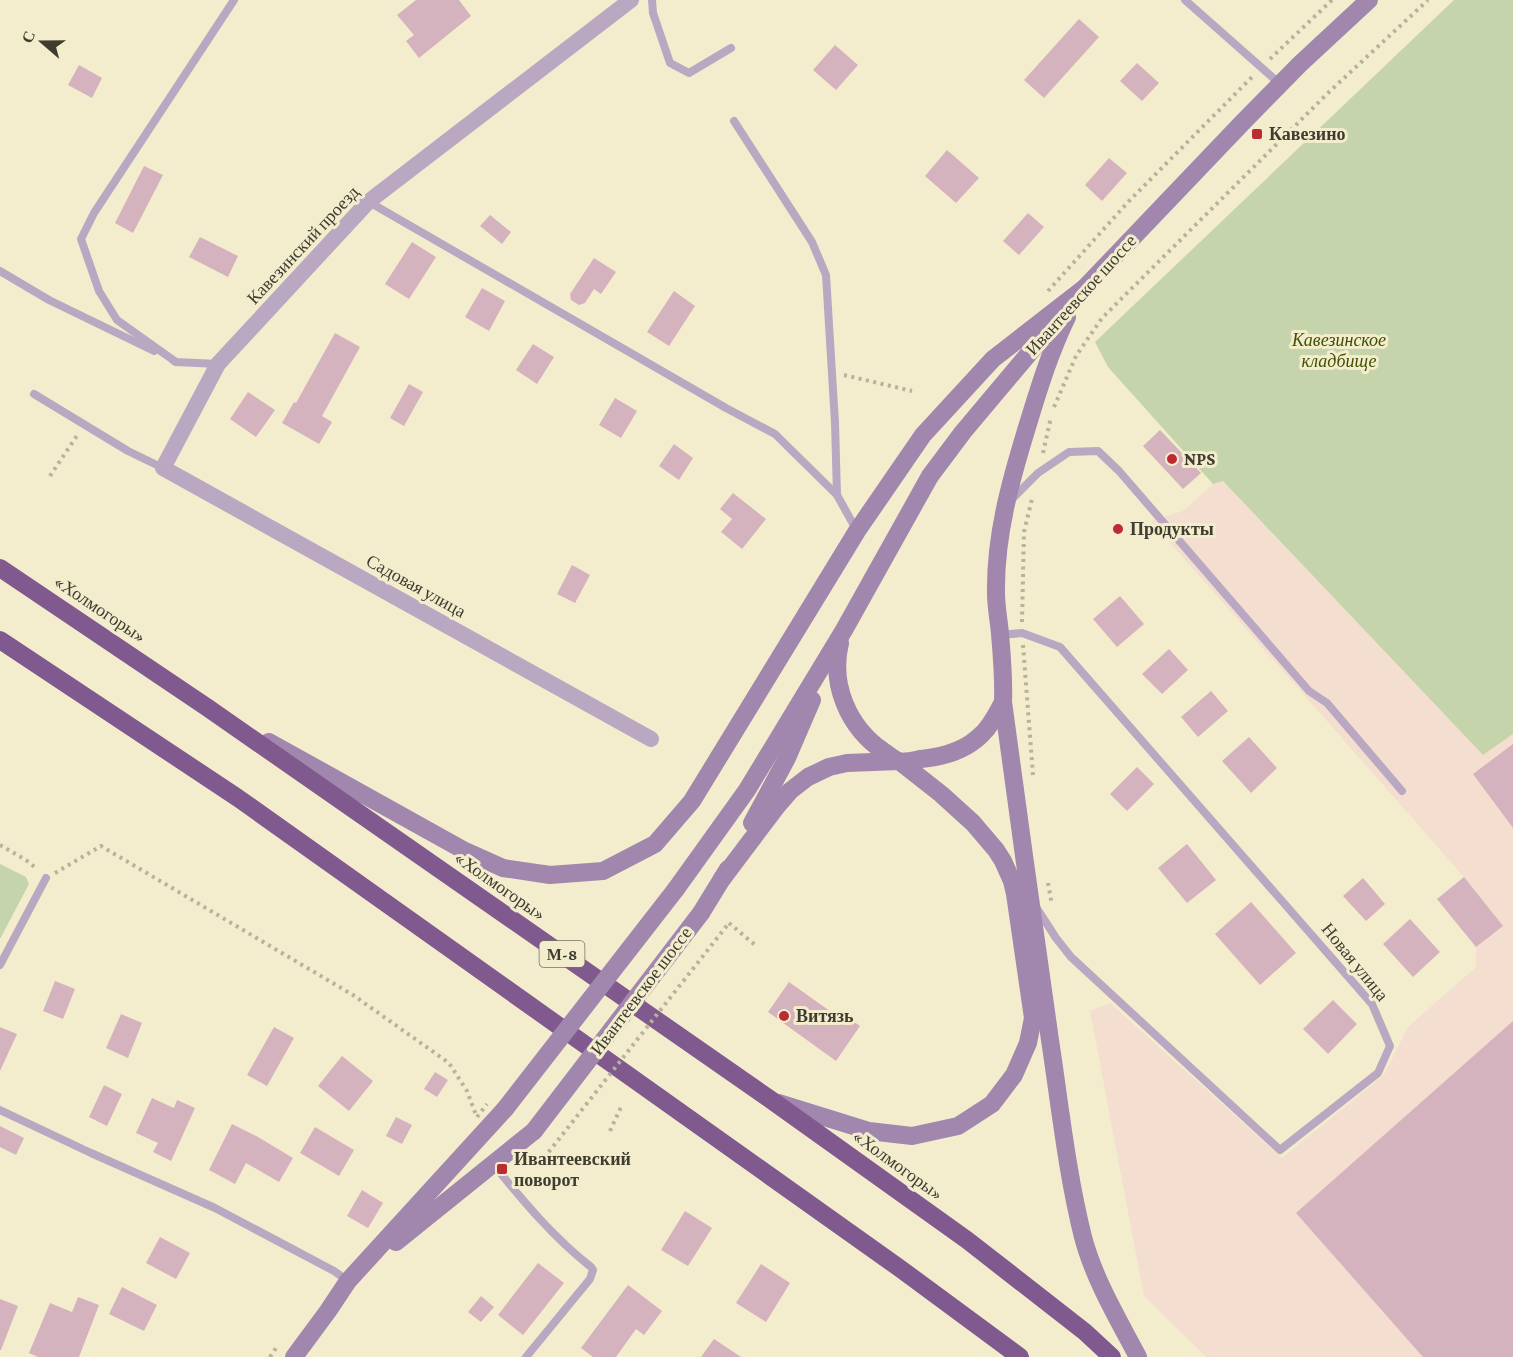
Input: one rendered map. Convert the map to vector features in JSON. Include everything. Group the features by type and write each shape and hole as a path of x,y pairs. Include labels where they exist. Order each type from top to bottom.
{"highway":[{"name":"«Холмогоры»","path":"0,568 208,708 774,1102 967,1240 1085,1332 1112,1357"},
{"path":"0,640 238,798 898,1267 1020,1357"}],"main road":[{"name":"Ивантеевское шоссе","path":"294,1357 348,1281 505,1109 676,889 747,790 844,630 930,476 963,432 1083,289 1280,84 1369,0"},
{"path":"1083,289 1062,328 1043,374 1010,482 999,544 996,595 1004,678 1003,702 1071,1179 1083,1237 1103,1288 1138,1357"},
{"path":"208,708 403,818 503,868 550,875 603,871 656,844 692,801 857,531 923,435 993,359 1083,289"},
{"name":"Ивантеевское шоссе","path":"348,1281 534,1131 701,913 722,879 787,758 844,630"},
{"path":"774,1102 869,1131 912,1136 958,1126 992,1104 1014,1075 1028,1043 1033,1018 1015,894 1008,871 996,850 973,823 941,794 877,746 856,724 845,703 836,668 844,630"},
{"path":"722,879 777,806 790,791 808,777 829,767 847,763 934,758 957,751 984,733 1003,702"}],"street":[{"name":"Кавезинский проезд","path":"163,468 218,364 368,202 631,0"},
{"name":"Садовая улица","path":"163,468 651,739"}],"lane":[{"path":"176,362 117,320 99,291 81,239 94,213 234,0"},
{"path":"652,0 653,13 670,63 689,74 731,48"},
{"path":"1185,0 1280,84"},
{"path":"734,121 812,242 825,275 837,495"},
{"path":"368,202 775,434 837,495 857,531"},
{"path":"0,271 49,300 176,362 218,364"},
{"path":"34,394 128,451 163,468"},
{"path":"1005,507 1038,473 1070,452 1098,451 1119,471 1309,691 1327,703 1402,791"},
{"name":"Новая улица","path":"1000,635 1022,633 1060,647 1372,1004 1390,1046 1378,1073 1280,1150 1071,957 1029,896"},
{"path":"0,965 46,878"},
{"path":"0,1110 215,1208 334,1271 348,1281"},
{"path":"493,1163 549,1229 593,1270 590,1279 526,1357"}],"path":[{"path":"1046,294 1129,201 1332,0"},
{"path":"1034,785 1022,633 1024,532 1053,409 1076,356 1102,318 1329,92 1428,0"},
{"path":"832,372 912,391"},
{"path":"50,476 84,424"},
{"path":"0,845 26,860 46,878 101,846 353,995 449,1063 467,1091 477,1117"},
{"path":"1048,879 1056,938"},
{"path":"544,1158 729,923 755,945"},
{"path":"610,1131 621,1107"}],"shaded area":[{"path":"1223,481 1483,755 1513,734 1513,1357 1206,1357 1144,1296 1090,1011 1110,1003 1282,1158 1384,1075 1408,1027 1476,967 1476,947 1437,899 1464,877 1151,521 1183,511 1213,484"}],"green space":[{"name":"Кавезинское кладбище","path":"1454,0 1513,0 1513,734 1483,755 1223,481 1213,484 1108,367 1095,342"},
{"path":"0,864 26,877 29,884 0,939"}],"building":[{"path":"416,0 459,0 471,16 419,58 406,41 414,35 397,15"},
{"path":"1079,19 1099,37 1044,98 1024,80"},
{"path":"835,45 858,65 836,90 813,70"},
{"path":"1137,63 1159,83 1142,101 1120,81"},
{"path":"79,65 102,78 92,98 68,85"},
{"path":"947,150 979,178 956,203 925,176"},
{"path":"1109,158 1127,173 1102,201 1085,185"},
{"path":"144,166 163,175 133,233 115,223"},
{"path":"1028,213 1044,227 1019,255 1003,241"},
{"path":"490,215 511,232 502,244 480,226"},
{"path":"200,237 238,256 228,277 189,257"},
{"path":"412,242 436,257 409,299 385,284"},
{"path":"594,258 616,272 601,294 594,289 585,303 579,305 571,300 570,294"},
{"path":"482,288 505,301 489,331 465,317"},
{"path":"674,291 695,306 669,346 647,332"},
{"path":"335,333 360,347 322,416 332,422 319,444 282,423 294,402 296,403"},
{"path":"533,344 554,357 537,384 516,370"},
{"path":"409,384 423,392 404,426 390,418"},
{"path":"248,392 275,410 256,437 230,419"},
{"path":"615,398 637,411 621,438 599,425"},
{"name":"NPS","path":"1160,430 1201,473 1183,489 1143,446"},
{"path":"674,444 693,458 679,480 659,466"},
{"path":"733,493 766,519 742,549 721,532 732,519 720,509"},
{"path":"572,565 590,575 575,603 557,594"},
{"path":"1120,596 1144,624 1117,647 1093,619"},
{"path":"1169,649 1188,670 1162,694 1142,674"},
{"path":"1211,691 1228,711 1198,737 1181,717"},
{"path":"1249,737 1277,768 1251,793 1222,761"},
{"path":"1513,744 1513,828 1473,774"},
{"path":"1137,767 1154,784 1127,811 1110,794"},
{"path":"1187,844 1216,880 1187,903 1158,868"},
{"path":"1464,877 1503,926 1476,947 1437,899"},
{"path":"1363,878 1385,904 1366,921 1343,896"},
{"path":"1251,902 1296,953 1260,985 1215,934"},
{"path":"1410,919 1440,952 1413,977 1383,944"},
{"path":"55,981 75,989 63,1019 43,1011"},
{"path":"789,982 844,1021 846,1016 860,1026 836,1061 768,1012"},
{"path":"1333,1000 1357,1024 1328,1054 1303,1029"},
{"path":"121,1014 142,1023 128,1058 106,1048"},
{"path":"1513,1021 1513,1357 1423,1357 1296,1213"},
{"path":"0,1027 17,1034 0,1071"},
{"path":"274,1027 294,1038 267,1086 247,1075"},
{"path":"342,1056 373,1081 349,1111 318,1086"},
{"path":"435,1072 448,1080 437,1097 424,1089"},
{"path":"104,1085 122,1094 107,1126 89,1117"},
{"path":"152,1098 174,1108 177,1100 195,1108 171,1161 153,1152 158,1143 136,1133"},
{"path":"396,1117 412,1125 402,1144 386,1136"},
{"path":"232,1124 293,1158 279,1182 246,1163 235,1184 209,1170"},
{"path":"0,1126 24,1138 16,1155 0,1147"},
{"path":"315,1127 354,1150 339,1176 300,1153"},
{"path":"362,1190 383,1203 368,1228 347,1216"},
{"path":"685,1211 712,1228 688,1266 661,1250"},
{"path":"160,1237 190,1253 176,1279 146,1263"},
{"path":"538,1263 564,1283 523,1335 498,1315"},
{"path":"761,1264 790,1283 766,1322 736,1303"},
{"path":"628,1285 662,1311 644,1335 636,1329 616,1357 593,1357 581,1348"},
{"path":"122,1287 157,1305 144,1331 109,1314"},
{"path":"481,1296 494,1307 481,1322 468,1312"},
{"path":"78,1297 99,1305 79,1357 38,1357 29,1353 50,1303 72,1312"},
{"path":"0,1299 18,1306 1,1350 0,1350"},
{"path":"714,1339 741,1357 701,1357"}],"place":[{"name":"Кавезино","path":"1257,134"},
{"name":"NPS","path":"1172,459"},
{"name":"Продукты","path":"1118,529"},
{"name":"Витязь","path":"784,1016"},
{"name":"Ивантеевский поворот","path":"502,1169"}]}
